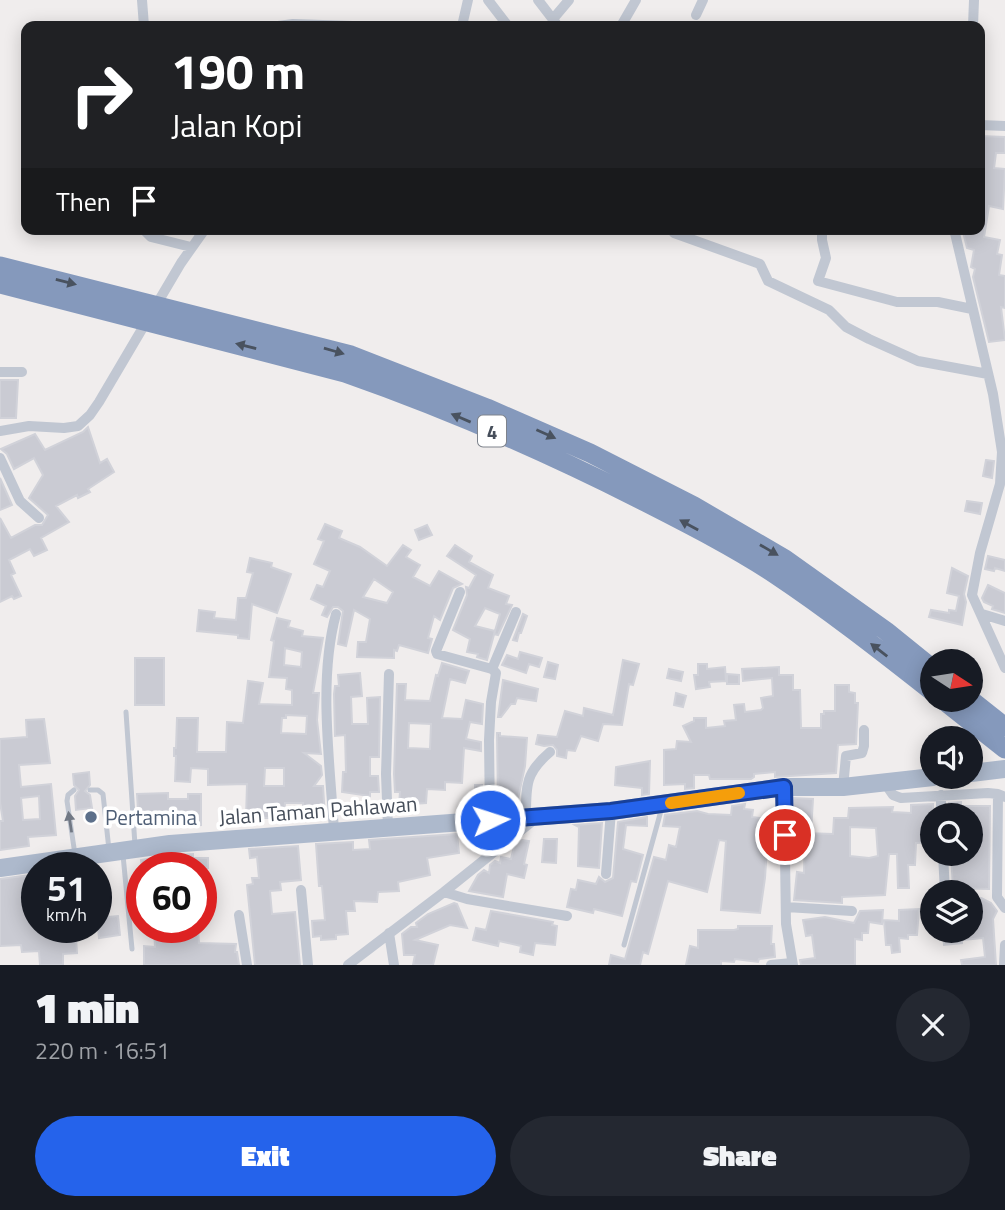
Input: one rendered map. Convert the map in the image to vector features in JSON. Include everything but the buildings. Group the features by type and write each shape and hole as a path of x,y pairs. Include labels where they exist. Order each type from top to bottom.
{"highway":[{"name":"4","path":"0,265 351,355 486,408 590,453 659,488 785,559 920,658"},
{"name":"4","path":"0,284 345,373 511,439 582,470 685,522 775,575 920,682"},
{"path":"984,710 1005,727"},
{"path":"958,712 1005,749"}],"main road":[{"path":"983,771 1002,769"},
{"name":"Jalan Taman Pahlawan","path":"112,853 170,844 611,811 784,787 843,787 920,778"},
{"name":"Jalan Taman Pahlawan","path":"0,867 21,866"}],"street":[{"path":"142,0 144,21"},
{"path":"463,21 468,0"},
{"path":"488,0 504,21"},
{"path":"538,0 554,21"},
{"path":"552,0 567,3 556,21"},
{"path":"624,21 636,0"},
{"path":"696,15 703,0"},
{"path":"973,21 974,0"},
{"path":"498,21 499,14"},
{"path":"985,125 1005,126"},
{"path":"149,235 191,247"},
{"path":"0,431 29,426 78,426 90,415 200,235"},
{"path":"680,235 760,264 768,281 829,310 846,327 909,357 988,374"},
{"path":"814,302 826,258 822,235"},
{"path":"955,235 1002,432 1003,484 972,588 974,602 982,614 1005,668"},
{"path":"818,281 897,302 938,302 972,309"},
{"path":"0,372 22,372"},
{"path":"0,458 20,501 39,518"},
{"path":"460,592 437,654 492,668 496,673 490,727 496,820 509,840"},
{"path":"492,668 516,612"},
{"path":"334,831 327,686 329,645 336,614"},
{"path":"982,614 1005,621"},
{"path":"388,827 386,747 389,674"},
{"path":"843,787 846,756 862,753 864,730"},
{"path":"348,965 509,840 532,817 526,788 530,773 550,752"},
{"path":"884,782 894,795 901,798 941,795 1002,796 997,897 1005,908"},
{"path":"771,965 793,964 787,933 784,787"},
{"path":"941,795 941,803"},
{"path":"606,874 611,811"},
{"path":"170,844 171,852"},
{"path":"301,890 308,965"},
{"path":"444,892 467,900 567,916"},
{"path":"786,907 852,911"},
{"path":"239,915 247,965"},
{"path":"389,933 394,965"},
{"path":"1004,965 1005,946"}],"lane":[{"path":"126,712 122,850 132,949"},
{"path":"74,790 68,795 67,801 75,852"},
{"path":"90,790 99,790 103,794 122,850"},
{"path":"624,945 663,804"}],"slow traffic":[{"path":"671,803 739,793"}],"place":[{"name":"Pertamina","path":"91,817"}],"route":[{"path":"490,820 611,811 784,787 785,835"}]}
